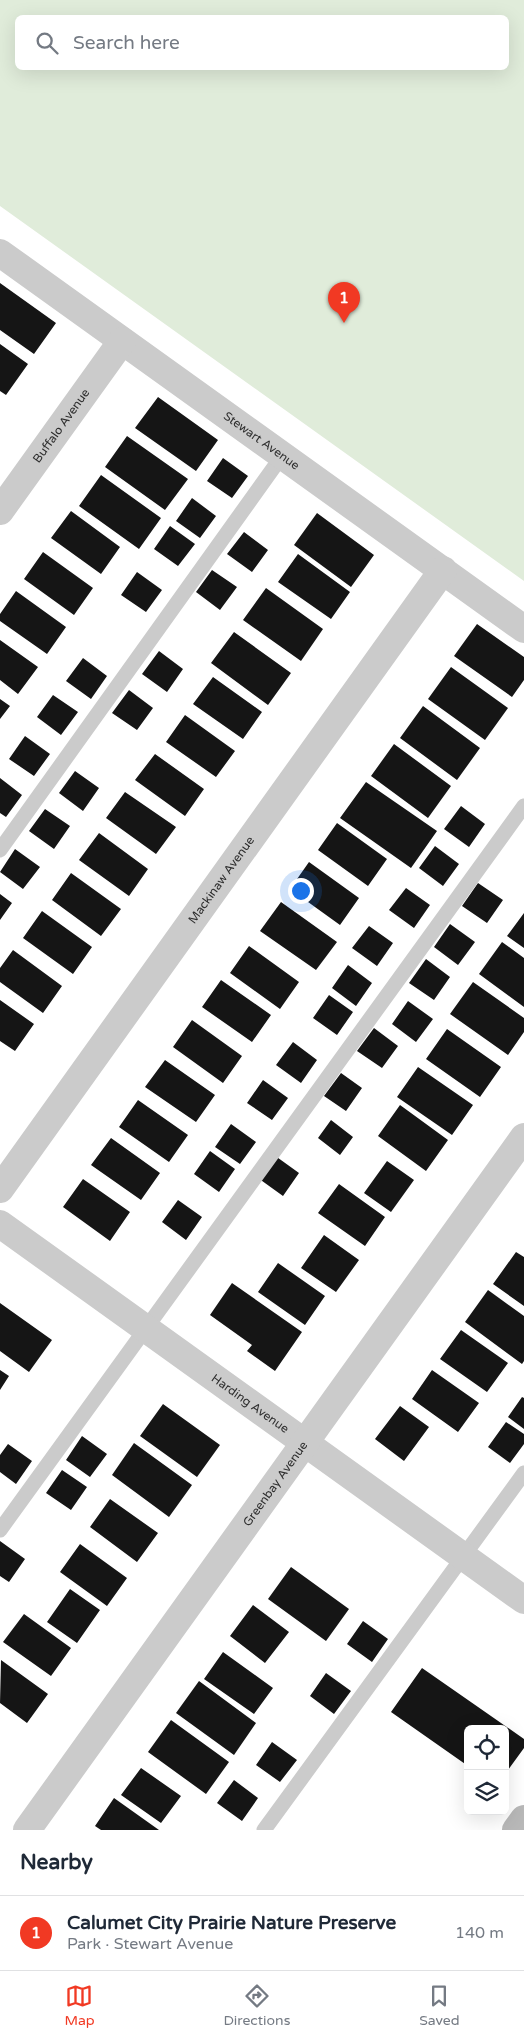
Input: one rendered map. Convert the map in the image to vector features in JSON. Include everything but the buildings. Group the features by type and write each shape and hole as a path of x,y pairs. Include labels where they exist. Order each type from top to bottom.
{"main road":[{"path":"516,1830 524,1819"}],"street":[{"name":"Stewart Avenue","path":"0,253 524,629"},
{"name":"Buffalo Avenue","path":"0,511 122,341"},
{"name":"Mackinaw Avenue","path":"0,1189 443,570"},
{"name":"Greenbay Avenue","path":"27,1830 524,1137"},
{"name":"Harding Avenue","path":"0,1224 524,1600"}],"lane":[{"path":"0,850 282,456"},
{"path":"0,1530 524,806"},
{"path":"264,1830 524,1473"}],"green space":[{"path":"0,0 524,0 524,581 0,206"}],"place":[{"name":"Calumet City Prairie Nature Preserve","path":"344,323"}]}
